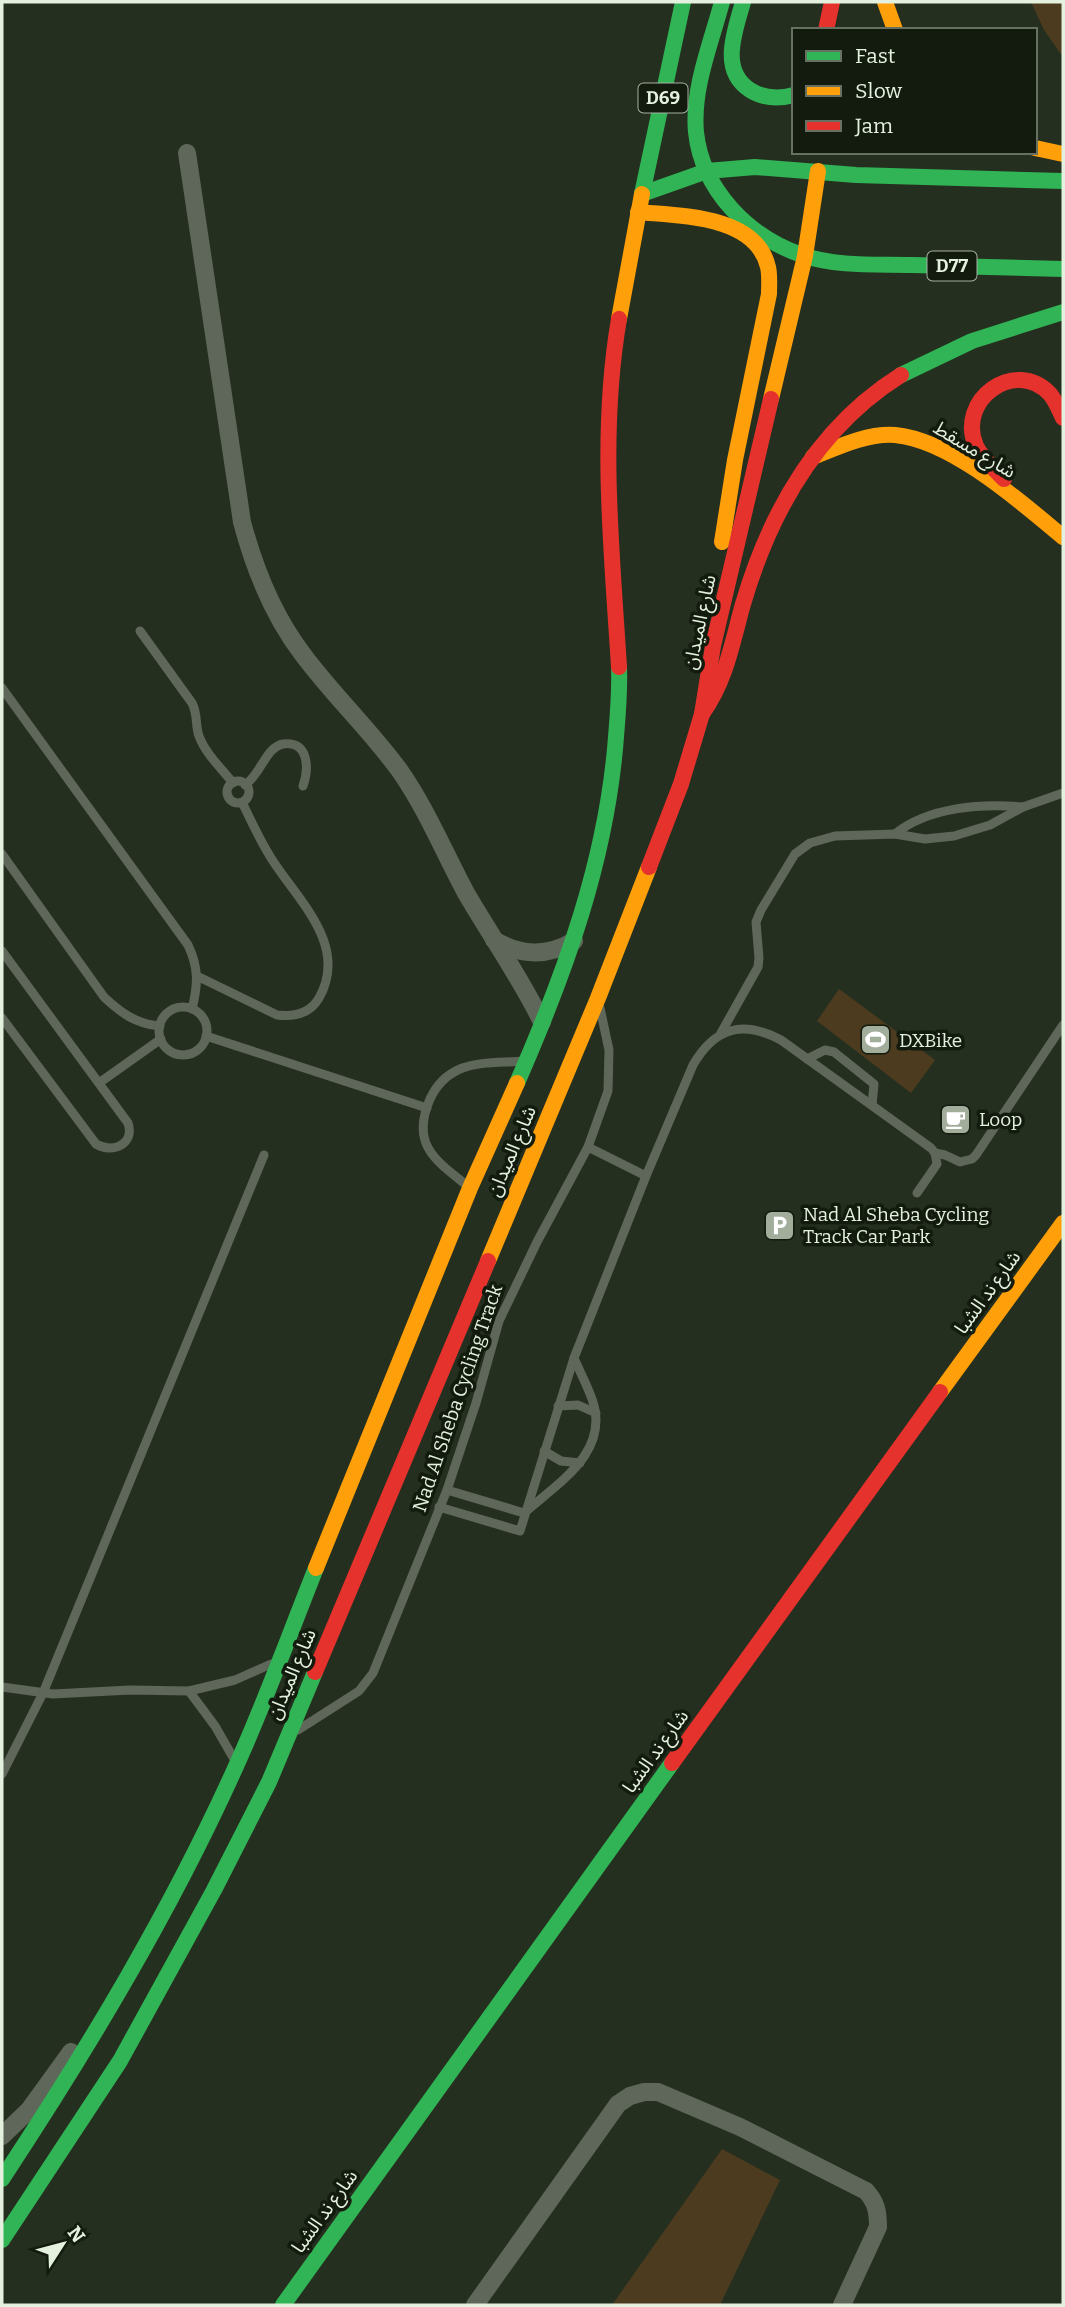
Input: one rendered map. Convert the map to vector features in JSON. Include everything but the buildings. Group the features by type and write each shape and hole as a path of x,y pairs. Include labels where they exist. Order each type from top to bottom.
{"street":[{"name":"شارع الميدان","path":"2,2179 43,2118 99,2025 194,1854 237,1764 470,1188 526,1061 574,941 603,836 613,782 618,728 619,643 607,463 614,350 638,212 683,2"},
{"path":"722,2 696,113 698,147 718,192 751,227 779,245 805,256"},
{"path":"743,2 733,51 735,72 750,90 758,95 775,99 792,95"},
{"path":"826,28 832,2"},
{"path":"885,2 894,28"},
{"path":"1037,148 1063,154"},
{"path":"187,153 243,522 260,579 272,606 303,656 377,742 406,782 439,835 464,890 520,980 542,1022"},
{"path":"818,171 822,154"},
{"path":"642,194 707,172 755,167 856,175 1063,181"},
{"name":"شارع الميدان","path":"2,2239 85,2116 152,2005 242,1837 288,1736 598,998 681,784 702,714 713,646 805,256 818,171"},
{"path":"638,212 716,222 740,230 759,246 769,269 769,294 735,460 709,630 709,639 713,646"},
{"name":"D77","path":"805,256 840,261 1063,269"},
{"path":"702,714 719,688 742,608 762,553 784,506 813,457 836,426 911,369 980,338 1036,318 1063,312"},
{"path":"1025,505 976,445 971,420 974,408 989,388 999,382 1020,379 1036,383 1049,393 1063,418"},
{"name":"شارع مسقط","path":"813,457 858,440 894,435 923,440 1025,505 1063,537"},
{"path":"494,940 513,950 534,953 555,950 574,941"},
{"name":"شارع ند الشبا","path":"283,2305 1063,1223"},
{"path":"2,2136 29,2110 69,2055 99,2025"},
{"path":"475,2305 618,2104 643,2092 658,2092 718,2117 866,2191 874,2201 878,2213 878,2227 842,2305"}],"lane":[{"path":"140,631 192,703 203,744 233,783"},
{"path":"2,688 180,934 193,957 197,976 192,1009"},
{"path":"245,785 260,771 271,750 286,744 296,747 305,756 308,769 303,786"},
{"path":"233,783 245,785 248,792 242,802 234,802 228,797 228,789 233,783"},
{"path":"439,1507 520,1531 574,1358 646,1176 693,1065 705,1047 721,1033 758,967 756,922 795,854 810,843 826,837 895,834 925,839 954,836 990,825 1023,807 1063,793"},
{"path":"197,976 277,1015 288,1016 309,1009 317,1002 325,983 326,947 318,924 273,861 242,802"},
{"path":"895,834 917,819 934,814 981,807 1023,807"},
{"path":"2,854 104,997 125,1016 160,1026"},
{"path":"2,1018 91,1138 102,1147 115,1148 125,1142 130,1128 4,957"},
{"name":"Nad Al Sheba Cycling Track","path":"288,1736 350,1697 367,1682 373,1672 447,1490 476,1403 499,1321 537,1242 588,1147 608,1091 609,1050 598,998"},
{"path":"176,1008 192,1009 204,1020 206,1036 198,1050 182,1055 167,1049 161,1039 160,1026 168,1012 176,1008"},
{"path":"721,1033 750,1029 766,1032 872,1105 935,1153 945,1154 960,1162 972,1159 1063,1025"},
{"path":"206,1036 427,1108"},
{"path":"99,1083 161,1039"},
{"path":"807,1059 825,1050 834,1052 874,1084 872,1105"},
{"path":"470,1188 432,1156 426,1145 422,1133 427,1108 437,1087 453,1072 474,1065 526,1061"},
{"path":"588,1147 646,1176"},
{"path":"917,1193 935,1169 935,1153"},
{"path":"2,1774 43,1693 264,1155"},
{"path":"524,1513 580,1463 594,1441 596,1413 574,1358"},
{"path":"558,1406 578,1405 596,1413"},
{"path":"544,1451 561,1461 580,1463"},
{"path":"447,1490 524,1513"},
{"path":"2,1687 43,1693 189,1691 235,1680 279,1660"},
{"path":"189,1691 215,1726 237,1764"}],"shaded area":[{"path":"1031,2 1063,2 1063,57 1044,30"},
{"name":"DXBike","path":"839,989 935,1060 911,1093 817,1021"},
{"path":"722,2149 780,2180 720,2305 612,2305"}],"traffic: fast":[{"path":"642,194 683,2"},
{"path":"722,2 700,83 696,132 700,153 718,192 747,223 782,247 815,259 857,264 1063,269"},
{"path":"743,2 732,49 732,61 740,82 766,97 792,95"},
{"path":"642,194 707,171 755,167 856,175 1063,181"},
{"path":"901,375 972,341 1063,312"},
{"path":"517,1083 552,999 594,870 611,782 619,667"},
{"path":"2,2179 128,1976 185,1871 248,1740 316,1568"},
{"path":"2,2240 120,2061 214,1890 269,1782 315,1672"},
{"path":"283,2305 672,1763"}],"traffic: slow":[{"path":"885,2 894,28"},
{"path":"1037,148 1063,154"},
{"path":"771,399 805,256 818,171"},
{"path":"619,319 642,194"},
{"path":"638,212 694,217 733,228 749,237 761,250 768,267 769,294 735,460 722,542"},
{"path":"813,457 874,436 895,435 917,439 962,460 1063,537"},
{"path":"488,1261 598,998 649,867"},
{"path":"316,1568 470,1188 517,1083"},
{"path":"940,1392 1063,1223"}],"traffic: jam":[{"path":"826,28 832,2"},
{"path":"619,319 613,362 608,450 619,667"},
{"path":"702,714 723,675 754,570 783,505 822,446 845,420 871,396 901,375"},
{"path":"1004,479 976,446 972,429 974,413 981,400 992,389 1006,382 1021,380 1036,384 1050,394 1063,418"},
{"path":"649,867 681,784 702,714 713,646 771,399"},
{"path":"315,1672 488,1261"},
{"path":"672,1763 940,1392"}],"place":[{"name":"DXBike","path":"876,1040"},
{"name":"Loop","path":"956,1119"},
{"name":"Nad Al Sheba Cycling Track Car Park","path":"780,1225"}]}
